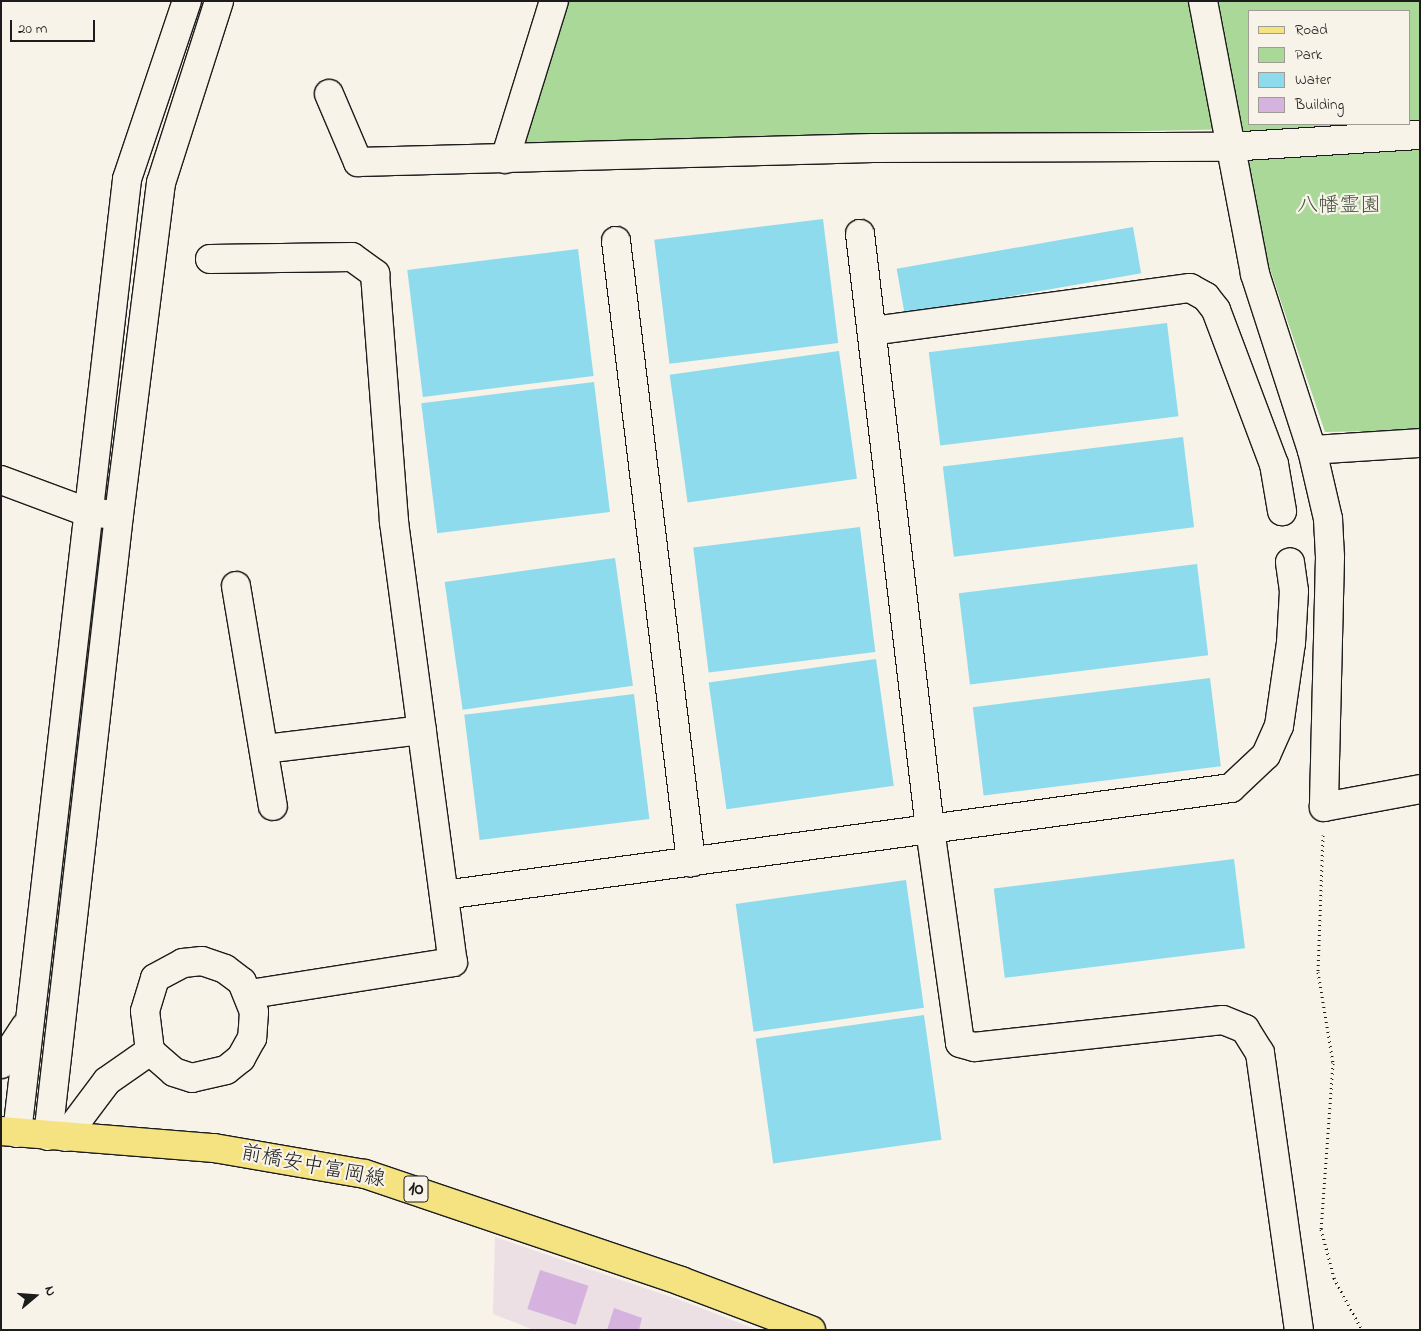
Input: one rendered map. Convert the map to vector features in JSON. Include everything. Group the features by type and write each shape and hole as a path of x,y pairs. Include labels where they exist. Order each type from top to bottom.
{"main road":[{"name":"前橋安中富岡線","path":"9,1132 214,1148 365,1174 681,1280 811,1330"}],"street":[{"path":"9,1132 29,1021 127,178 187,1"},
{"path":"57,1136 119,515 162,183 219,1"},
{"path":"504,159 554,1"},
{"path":"1203,1 1228,146 1255,274 1312,450 1328,519 1330,556 1324,806 1420,789"},
{"path":"329,94 358,162 873,148 1228,146 1420,135"},
{"path":"860,234 930,829 960,1043 974,1047 1222,1020 1235,1022 1253,1038 1260,1053 1299,1330"},
{"path":"616,241 691,862"},
{"path":"210,259 352,258 375,274 394,522 453,962 250,994"},
{"path":"872,331 1190,288 1206,297 1216,310 1274,464 1282,511"},
{"path":"1312,450 1420,442"},
{"path":"1,480 87,512 119,515"},
{"path":"444,896 1231,788 1266,755 1279,726 1290,643 1294,591 1290,562"},
{"path":"236,586 265,749 273,806"},
{"path":"265,749 422,730"},
{"path":"202,961 225,969 250,994 254,1012 252,1038 241,1058 226,1070 192,1078 174,1072 150,1051 145,1031 147,994 156,978 169,968 202,961"},
{"path":"1,1064 29,1021"},
{"path":"57,1136 108,1081 150,1051"}],"path":[{"path":"1324,806 1318,972 1333,1063 1321,1229 1334,1278 1362,1330"}],"shaded area":[{"path":"495,1237 680,1300 758,1330 534,1330 493,1314"}],"green space":[{"name":"八幡霊園","path":"567,1 1420,1 1420,430 1325,432 1269,266 1241,129 520,144"}],"water":[{"path":"823,219 838,343 670,364 654,240"},
{"path":"1133,227 1141,273 905,315 897,269"},
{"path":"578,249 594,376 423,397 407,270"},
{"path":"1167,323 1178,416 940,446 929,352"},
{"path":"839,351 857,479 688,503 670,375"},
{"path":"594,382 610,512 437,533 421,403"},
{"path":"1183,437 1194,527 954,557 943,466"},
{"path":"860,527 875,652 709,673 693,547"},
{"path":"615,558 633,686 463,710 445,582"},
{"path":"1197,564 1208,655 970,685 959,593"},
{"path":"876,659 894,786 726,809 709,683"},
{"path":"1210,678 1221,766 984,795 973,707"},
{"path":"634,694 649,819 480,840 464,715"},
{"path":"1234,859 1245,948 1005,978 994,888"},
{"path":"906,880 924,1008 754,1032 736,904"},
{"path":"924,1015 942,1140 773,1163 756,1039"}],"building":[{"path":"540,1270 589,1286 576,1325 527,1309"},
{"path":"614,1308 642,1318 639,1330 607,1330"}]}
